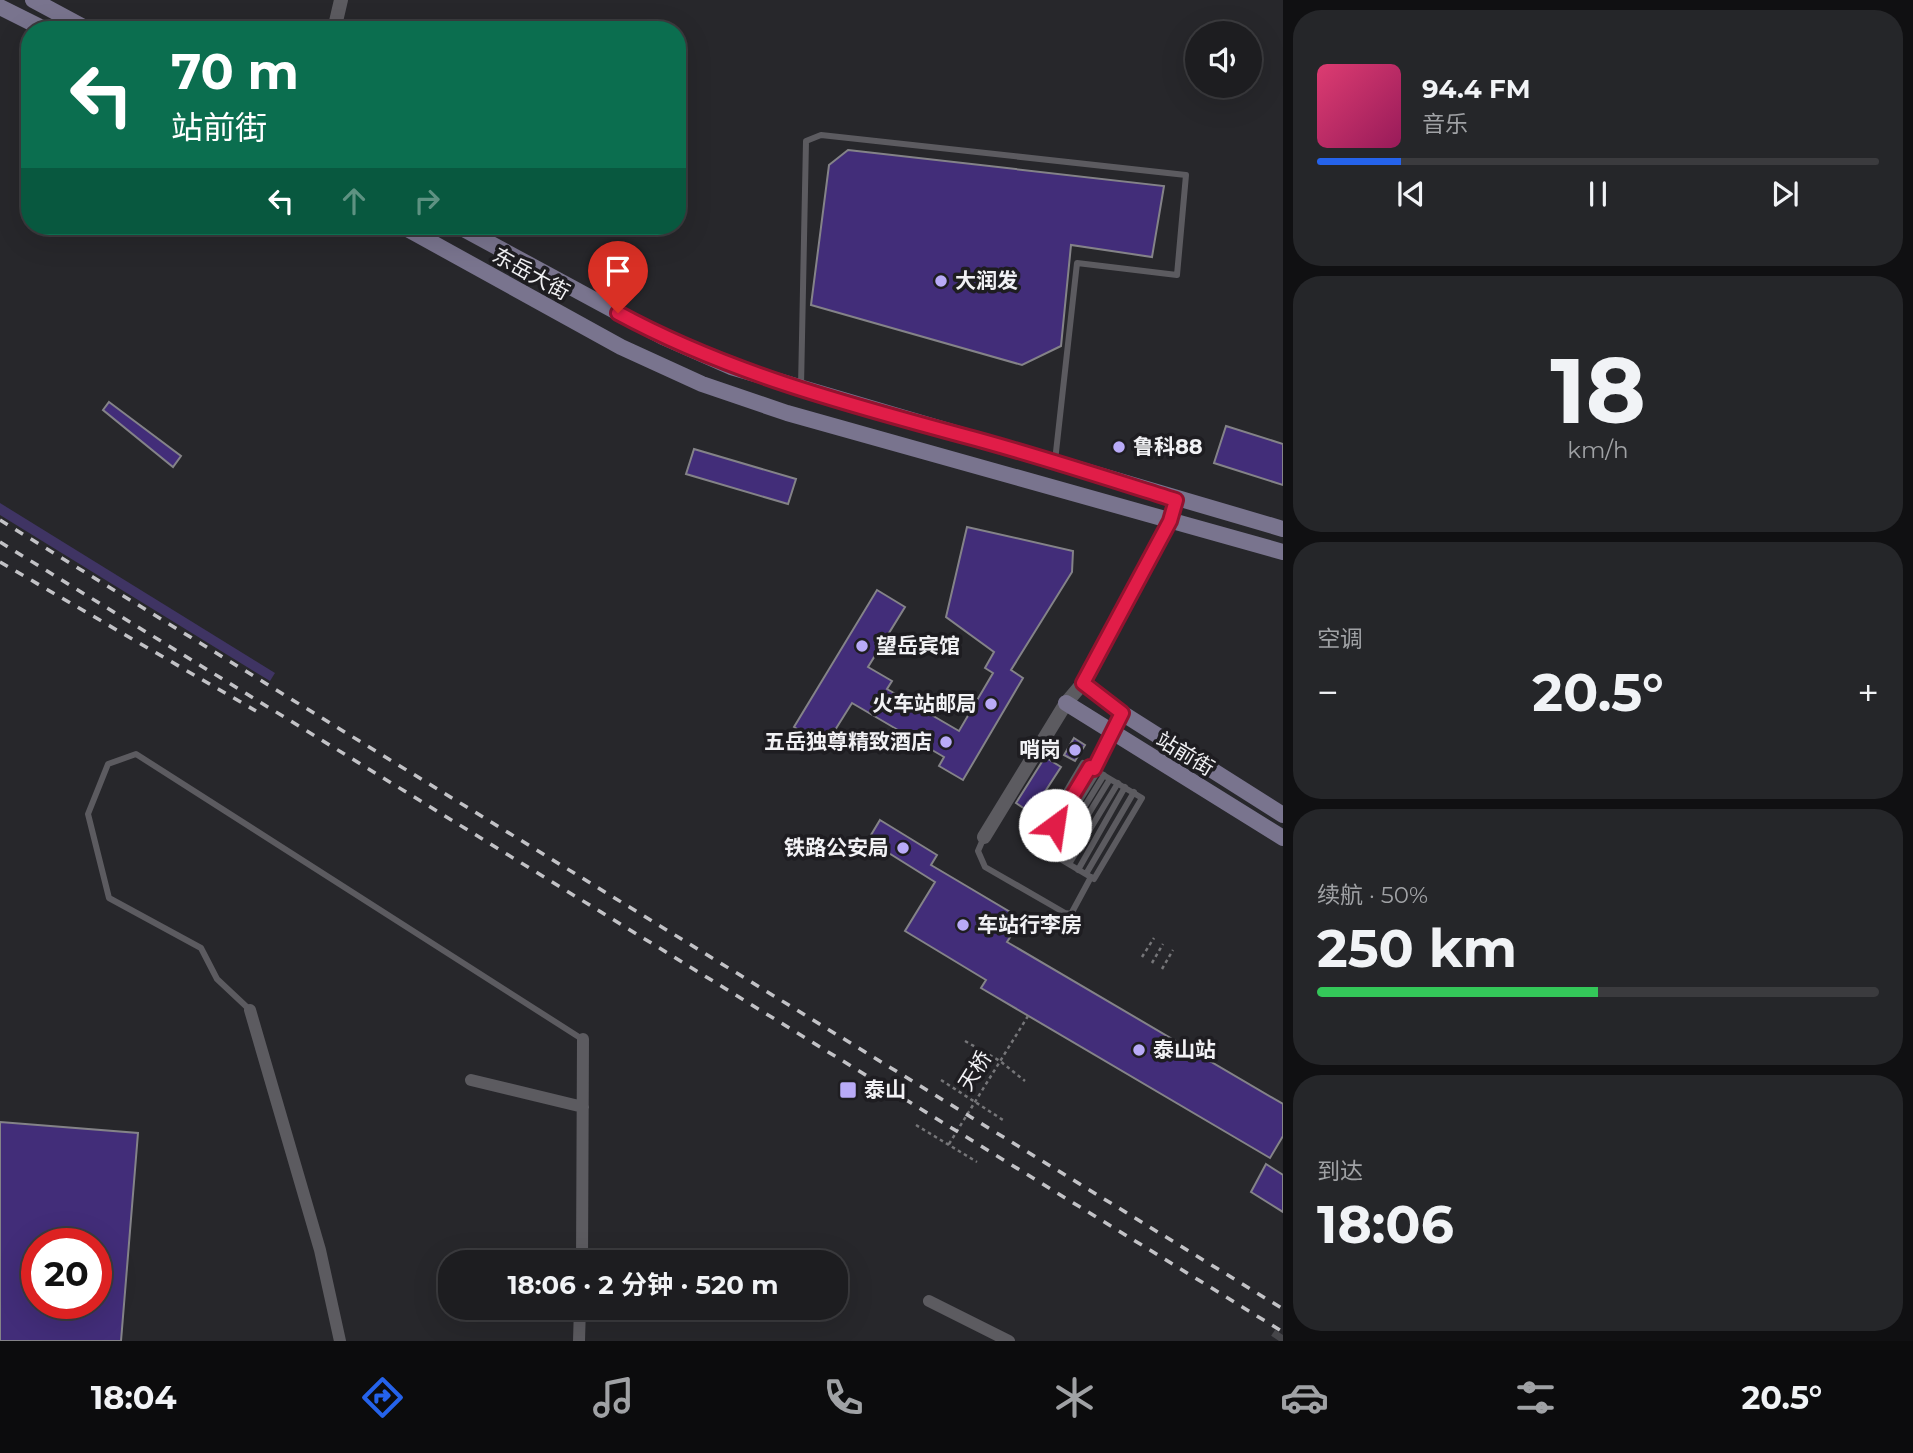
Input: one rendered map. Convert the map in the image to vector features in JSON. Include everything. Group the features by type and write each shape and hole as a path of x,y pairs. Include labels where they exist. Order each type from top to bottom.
{"main road":[{"path":"33,0 53,6 76,21"},
{"path":"0,7 28,21"},
{"name":"东岳大街","path":"418,235 621,347 702,384 787,414 1283,552"},
{"name":"东岳大街","path":"475,235 663,337 731,367 1055,461 1176,500 1283,529"},
{"name":"站前街","path":"1083,683 1122,713 1283,815"},
{"name":"站前街","path":"1066,704 1283,838"}],"street":[{"path":"336,21 341,0"},
{"path":"984,837 1066,704 1083,683 1170,521 1176,500"},
{"path":"250,1010 320,1250 340,1341"},
{"path":"582,1250 583,1039"},
{"path":"471,1080 583,1107"},
{"path":"929,1301 1009,1341"},
{"path":"579,1341 580,1320"}],"lane":[{"path":"801,389 806,141 821,135 1186,174 1177,275 1077,263 1055,461"},
{"path":"1051,854 1099,772 1111,733 1122,713"},
{"path":"250,1010 217,979 201,948 109,898 88,814 107,764 136,754 583,1039"},
{"path":"984,837 978,851 985,867 1065,914 1070,914 1134,792 1083,763 1035,844 1088,876"},
{"path":"1051,854 1099,772"},
{"path":"1069,864 1118,783"},
{"path":"1078,870 1125,788"}],"path":[{"path":"1142,957 1154,938"},
{"path":"1153,963 1163,944"},
{"path":"1163,969 1173,950"},
{"name":"天桥","path":"949,1144 1028,1016"},
{"path":"965,1041 1000,1061 1025,1081"},
{"path":"942,1080 1003,1120"},
{"path":"916,1125 977,1162"}],"shaded area":[{"path":"0,503 275,673 270,681 0,515"}],"building":[{"name":"大润发","path":"848,150 1164,186 1152,257 1071,245 1061,346 1022,365 811,305 829,165"},
{"path":"109,402 181,456 173,467 103,410"},
{"path":"1226,426 1283,444 1283,485 1214,463"},
{"path":"694,449 796,479 788,504 686,474"},
{"path":"967,527 1073,551 1072,572 1011,670 1023,678 963,780 939,766 944,757 852,703 825,746 794,727 877,590 905,607 868,667 892,681 887,689 959,731 993,673 985,668 994,652 946,617"},
{"name":"哨岗","path":"1074,738 1085,745 1075,761 1064,755"},
{"path":"1045,757 1061,767 1031,813 1016,803"},
{"name":"泰山站","path":"880,820 937,855 931,865 1022,919 1007,942 1283,1104 1283,1136 1270,1158 981,988 986,980 905,931 935,882 868,840"},
{"path":"0,1122 138,1133 121,1341 0,1341"},
{"path":"1266,1164 1283,1175 1283,1212 1251,1192"}],"tunnel":[{"path":"1279,1341 1283,1335"}],"railway":[{"path":"0,520 1283,1309"},
{"path":"0,542 1283,1332"},
{"path":"0,562 256,711"}],"place":[{"name":"大润发","path":"941,281"},
{"name":"鲁科88","path":"1119,447"},
{"name":"望岳宾馆","path":"862,646"},
{"name":"火车站邮局","path":"991,704"},
{"name":"五岳独尊精致酒店","path":"946,742"},
{"name":"哨岗","path":"1075,750"},
{"name":"铁路公安局","path":"903,848"},
{"name":"车站行李房","path":"963,925"},
{"name":"泰山站","path":"1139,1050"},
{"name":"泰山","path":"848,1090"}],"route":[{"path":"618,313 663,337 731,367 902,419 1055,461 1176,500 1170,521 1083,683 1122,713 1094,769 1090,767 1055,825"}]}
